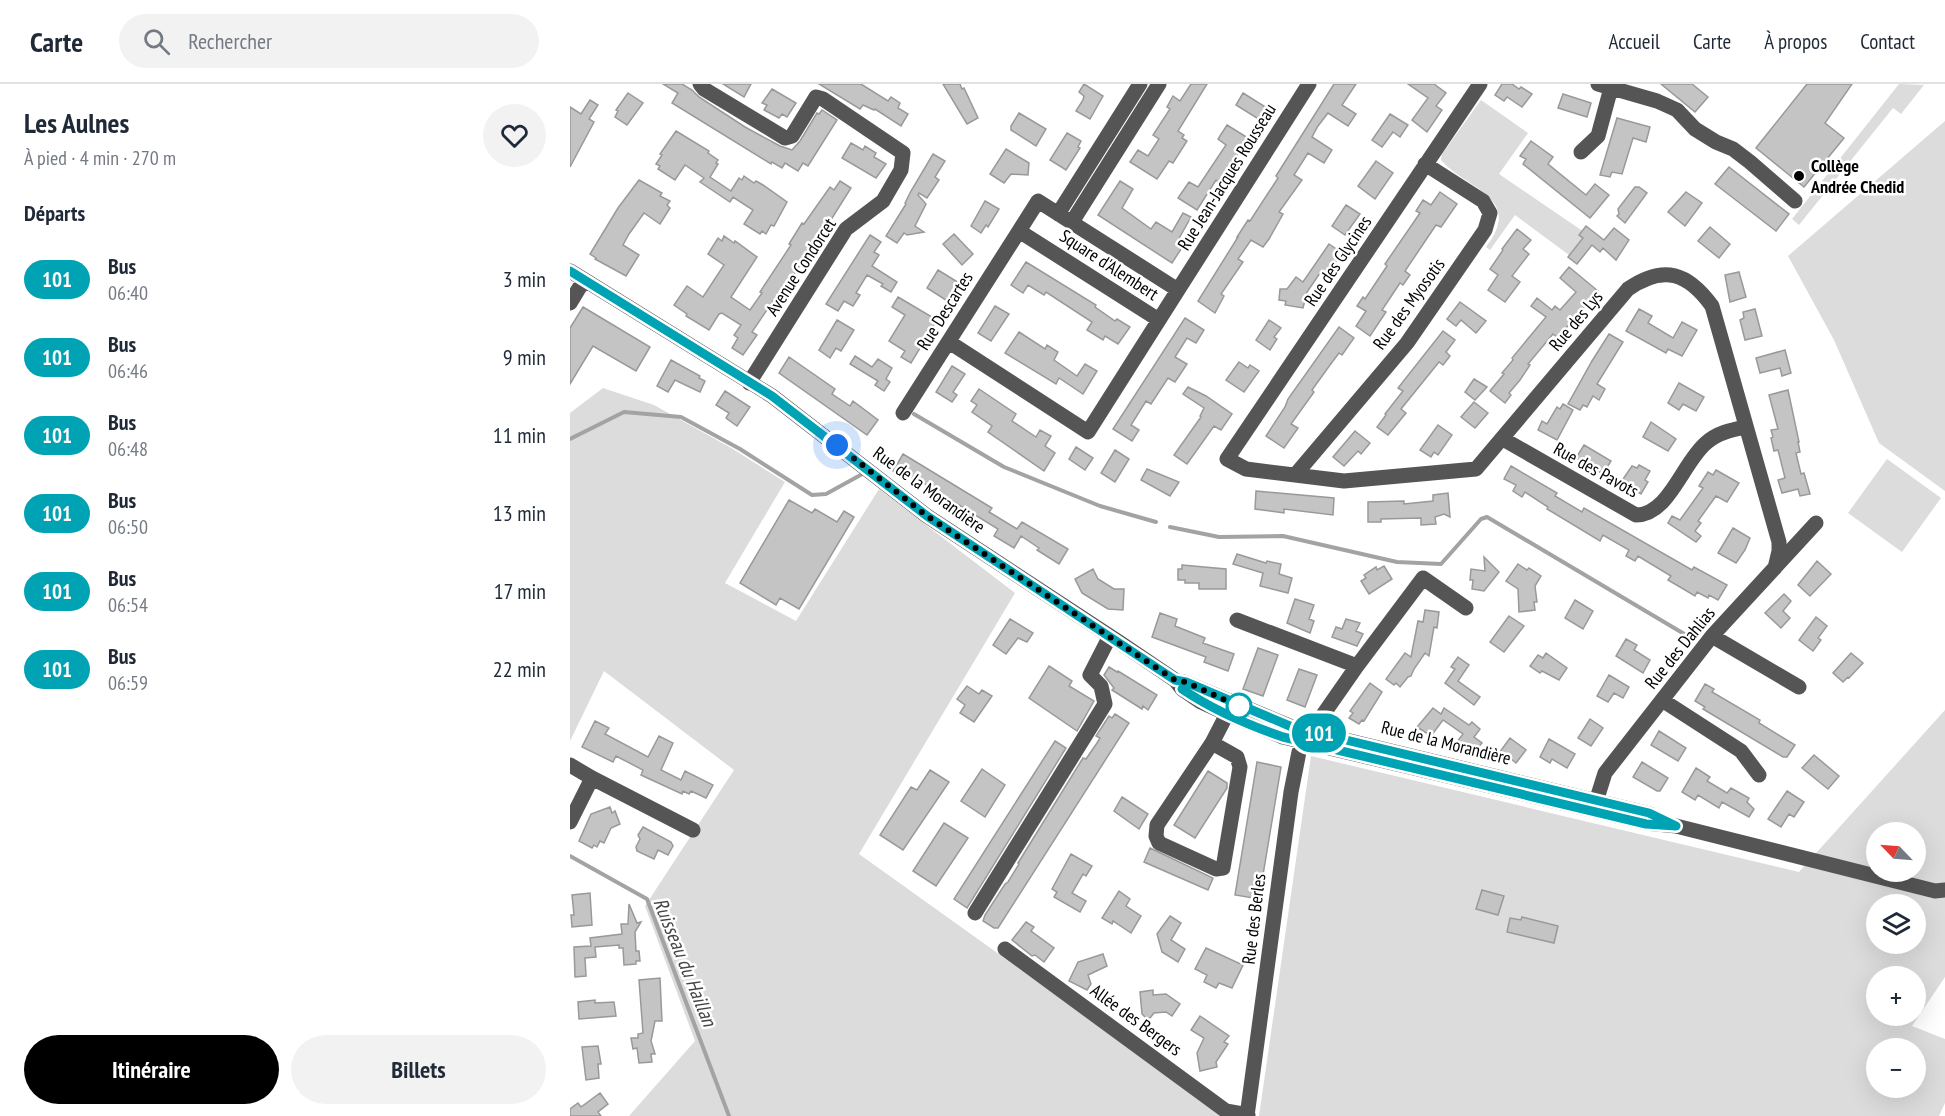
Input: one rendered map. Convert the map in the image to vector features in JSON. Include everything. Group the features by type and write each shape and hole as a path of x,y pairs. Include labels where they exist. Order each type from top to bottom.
{"street":[{"name":"Avenue Condorcet","path":"700,84 704,89 785,138 792,136 816,97 823,99 903,153 901,170 883,201 846,229 749,383"},
{"path":"1065,218 1140,84"},
{"path":"1065,218 1159,84"},
{"name":"Rue Jean-Jacques Rousseau","path":"1178,290 1309,84"},
{"name":"Rue des Glycines","path":"1227,459 1480,84"},
{"path":"1581,152 1598,136 1607,85 1677,110 1695,129 1732,149 1795,201"},
{"name":"Rue des Myosotis","path":"1296,474 1407,343 1485,230 1490,213 1483,201 1425,164"},
{"name":"Square d'Alembert","path":"1038,201 1065,218 1178,290 1159,320 1019,231 1038,201"},
{"name":"Rue Descartes","path":"903,412 1019,231"},
{"name":"Rue de la Morandière","path":"570,271 772,396 927,516 1175,680 1182,689 1201,702 1227,714 1266,731 1307,736 1594,806 1646,824 1676,826 1942,892"},
{"name":"Rue des Lys","path":"1227,459 1246,469 1344,481 1476,469 1628,289 1649,277 1661,275 1681,277 1692,283 1712,306 1779,542 1775,568"},
{"path":"570,303 584,280"},
{"path":"949,342 1088,432 1159,320"},
{"name":"Rue des Pavots","path":"1503,439 1636,514 1644,515 1652,512 1661,504 1706,442 1724,432 1745,427"},
{"name":"Rue des Dahlias","path":"1594,806 1605,773 1712,636 1816,523"},
{"name":"Rue des Berles","path":"1247,1115 1291,792 1299,752 1307,736 1423,578 1466,608"},
{"path":"1237,620 1357,666"},
{"path":"975,913 1105,704 1101,686 1090,675 1110,636"},
{"path":"1712,636 1799,687"},
{"name":"Rue de la Morandière","path":"1175,680 1186,682 1307,736"},
{"path":"1662,700 1741,751 1759,775"},
{"path":"1212,743 1237,757 1240,767 1223,868 1216,868 1160,843 1156,836 1157,825 1212,743 1227,714"},
{"path":"570,765 693,830"},
{"path":"570,822 592,778"},
{"name":"Allée des Bergers","path":"1005,949 1226,1111 1247,1115"}],"shaded area":[{"path":"1899,84 1924,85 1901,114 1893,108 1799,225 1792,219"},
{"path":"1481,100 1528,133 1499,174 1587,234 1569,255 1515,215 1490,250 1486,247 1496,230 1499,216 1495,205 1487,195 1451,170 1441,160 1442,154"},
{"path":"1945,121 1945,491 1879,443 1834,340 1788,256"},
{"path":"603,388 654,405 733,449 785,482 725,583 796,621 879,489 1015,593 859,854 1225,1116 629,1116 695,1041 645,906 734,770 604,671 570,741 570,413"},
{"path":"1887,459 1941,498 1902,552 1848,513"},
{"path":"1945,710 1945,977 1926,1005 1926,966 1866,966 1866,1026 1912,1026 1945,1039 1945,1103 1939,1116 1259,1116 1311,756 1799,872"}],"building":[{"path":"663,84 682,84 745,127 792,150 817,113 819,114 822,110 837,120 808,166 803,163 798,171 785,163 782,168 772,162 771,164 672,103 678,93"},
{"path":"723,84 751,84 744,97"},
{"path":"819,84 861,84 888,101 891,97 900,103 898,108 908,114 901,126 875,109 863,105 860,109"},
{"path":"943,84 960,84 978,118 967,124"},
{"path":"1084,84 1103,96 1090,119 1076,111 1083,100 1084,96 1079,92"},
{"path":"1191,84 1207,84 1178,131 1187,141 1173,163 1169,161 1157,179 1130,162 1138,150 1148,156 1159,139 1153,135 1170,109 1167,107 1173,96 1180,101"},
{"path":"1334,84 1356,84 1342,105 1356,114 1348,126 1328,113 1318,126 1312,137 1332,150 1324,163 1308,153 1294,175 1302,180 1279,212 1283,214 1269,239 1263,247 1251,240 1238,259 1243,262 1221,294 1224,296 1215,313 1198,301 1248,220 1250,221 1278,178 1276,176"},
{"path":"1408,84 1434,84 1446,93 1436,106 1442,110 1427,132 1412,120 1428,98"},
{"path":"1502,84 1512,84 1519,89 1521,87 1532,94 1522,107 1507,97 1504,101 1495,95"},
{"path":"1661,84 1692,84 1708,97 1695,112"},
{"path":"1807,84 1852,84 1825,123 1844,138 1804,187 1756,148"},
{"path":"772,89 796,103 787,117 782,114 779,118 764,110 767,105 762,103"},
{"path":"628,93 643,103 627,125 615,117 618,111 616,110"},
{"path":"1243,93 1267,108 1260,120 1236,105"},
{"path":"1563,94 1591,103 1587,117 1558,108"},
{"path":"590,100 598,105 589,119 594,122 570,167 570,107 581,114"},
{"path":"1019,113 1046,129 1036,146 1011,130"},
{"path":"1390,114 1408,125 1400,137 1393,132 1382,147 1372,140"},
{"path":"1617,118 1650,127 1646,142 1633,138 1622,174 1612,172 1610,177 1600,175"},
{"path":"1227,125 1248,138 1220,183 1216,180 1197,210 1178,198 1189,182 1198,187 1226,145 1218,139"},
{"path":"676,131 709,151 708,153 718,160 710,177 731,191 739,178 742,180 744,176 754,183 756,181 763,185 787,202 774,226 771,225 766,234 762,231 760,234 744,224 753,210 733,197 730,202 700,182 704,178 685,165 675,180 658,169 660,166 656,164 662,155 660,154"},
{"path":"1067,133 1081,141 1078,147 1080,148 1066,170 1050,160"},
{"path":"1531,141 1553,157 1548,164 1586,195 1595,184 1609,195 1590,218 1523,164 1526,159 1520,156"},
{"path":"851,143 863,150 865,146 876,153 874,157 886,164 876,178 842,158"},
{"path":"1006,149 1029,163 1028,175 1011,174 1004,183 990,174"},
{"path":"933,154 945,161 935,177 939,180 927,198 919,193 918,195 926,204 915,226 924,232 907,235 904,233 897,243 886,236"},
{"path":"1376,161 1393,173 1375,199 1358,186"},
{"path":"1729,167 1789,214 1776,231 1715,184"},
{"path":"639,180 662,193 660,196 670,201 667,205 670,208 660,224 644,213 629,234 623,245 639,255 626,276 590,254 618,208"},
{"path":"840,181 851,188 829,223 826,221 775,303 773,301 752,332 757,335 743,355 732,348 738,338 734,335 741,325 722,313 709,330 686,316 687,314 674,305 687,286 703,297 724,265 708,254 718,238 722,241 724,236 757,257 731,297 750,310 791,245 789,244 802,223 804,224 830,187 834,190"},
{"path":"1120,181 1133,189 1122,208 1151,229 1156,222 1172,232 1183,213 1191,217 1177,242 1183,246 1172,263 1098,215"},
{"path":"1635,187 1647,193 1625,223 1617,216 1618,209"},
{"path":"1440,192 1457,204 1441,227 1436,225 1405,271 1410,275 1403,285 1400,283 1382,310 1386,312 1370,336 1356,326 1366,311 1357,306 1363,297 1365,299 1387,266 1385,264 1420,213 1416,211 1423,200 1431,205"},
{"path":"1686,192 1702,203 1685,226 1668,212"},
{"path":"985,201 999,209 988,227 986,225 981,233 971,226"},
{"path":"1346,205 1360,214 1345,235 1332,226"},
{"path":"1586,226 1604,240 1614,228 1629,240 1616,260 1603,248 1600,252 1592,245 1577,264 1568,257 1583,238 1579,235"},
{"path":"1710,227 1730,244 1719,258 1698,241"},
{"path":"1517,229 1531,240 1523,249 1529,254 1512,276 1520,282 1505,302 1488,290 1498,275 1490,269"},
{"path":"954,234 973,254 962,265 943,244"},
{"path":"870,235 881,242 874,252 879,255 872,266 897,282 891,292 881,286 883,284 867,275 856,293 860,295 853,306 844,301 838,311 826,304"},
{"path":"1329,244 1342,253 1325,277 1320,273 1307,292 1303,308 1285,305 1286,301 1279,300 1280,289 1287,289 1296,277 1303,282"},
{"path":"1026,262 1096,305 1095,307 1115,321 1117,319 1130,327 1118,344 1105,336 1103,340 1087,330 1092,322 1046,292 1044,295 1028,285 1023,293 1011,285"},
{"path":"1569,267 1598,291 1558,338 1553,334 1528,364 1530,365 1509,393 1511,395 1505,403 1490,391 1504,374 1502,373 1513,360 1512,358 1546,317 1531,306 1537,298 1552,310 1555,306 1560,310 1576,292 1560,278"},
{"path":"938,270 964,286 952,304 927,288"},
{"path":"1739,272 1746,297 1730,302 1725,275"},
{"path":"898,297 937,320 911,363 901,357 905,351 889,341 905,315 892,307"},
{"path":"1460,302 1486,321 1476,333 1461,320 1456,326 1447,319"},
{"path":"995,306 1009,314 991,341 978,333"},
{"path":"583,307 650,347 636,371 593,346 570,384 570,328"},
{"path":"1639,309 1652,316 1648,323 1673,338 1682,322 1697,330 1682,356 1668,349 1666,353 1626,331"},
{"path":"1755,309 1762,336 1745,340 1740,320 1744,318 1743,312"},
{"path":"1185,318 1204,330 1196,343 1187,338 1175,357 1187,364 1175,382 1168,378 1151,404 1146,401 1131,425 1139,430 1132,441 1113,429"},
{"path":"837,320 854,330 841,351 836,348 830,358 819,350"},
{"path":"1269,320 1281,328 1274,337 1277,339 1270,350 1256,340"},
{"path":"1339,327 1354,338 1342,355 1339,353 1312,390 1314,392 1291,424 1298,428 1284,448 1266,436 1288,399"},
{"path":"1443,331 1455,340 1446,352 1450,356 1443,365 1439,362 1401,409 1406,413 1388,435 1377,427 1403,391 1398,388"},
{"path":"1019,332 1045,349 1047,345 1058,352 1054,360 1077,376 1085,364 1097,371 1083,394 1059,378 1056,384 1005,353"},
{"path":"1609,334 1623,342 1597,384 1605,389 1599,400 1593,396 1587,407 1583,405 1580,410 1568,404"},
{"path":"1785,350 1791,373 1782,376 1780,368 1760,373 1756,358"},
{"path":"855,356 872,367 878,359 892,368 886,379 890,382 884,391 875,385 878,381 850,364"},
{"path":"789,357 835,389 832,394 850,406 853,401 878,420 867,435 779,373"},
{"path":"671,360 705,381 700,392 675,380 668,392 657,386"},
{"path":"1239,362 1259,371 1244,392 1226,380"},
{"path":"952,366 965,374 953,392 957,395 952,402 936,392"},
{"path":"1474,379 1487,387 1475,400 1465,392"},
{"path":"1679,383 1704,397 1696,411 1683,404 1679,410 1668,403"},
{"path":"1188,387 1232,414 1221,430 1214,426 1187,464 1174,455 1201,417 1204,408 1183,394"},
{"path":"979,389 1016,414 1012,421 1036,437 1040,430 1051,436 1045,446 1055,453 1044,471 988,432 992,426 972,412 977,405 971,401"},
{"path":"1788,390 1799,442 1800,452 1796,453 1801,474 1804,473 1810,494 1800,496 1798,489 1782,493 1778,480 1785,478 1778,450 1774,451 1771,438 1773,437 1771,430 1778,429 1769,395"},
{"path":"725,391 750,407 737,426 726,418 729,413 716,405"},
{"path":"1474,402 1488,413 1475,428 1461,417"},
{"path":"1563,404 1573,410 1557,440 1538,430 1542,421 1547,424 1557,407 1560,409"},
{"path":"1651,422 1676,439 1668,451 1643,437"},
{"path":"1438,425 1452,435 1438,455 1434,452 1431,457 1420,450"},
{"path":"1355,431 1370,443 1361,454 1358,451 1344,466 1333,457"},
{"path":"1584,445 1611,461 1603,474 1576,458"},
{"path":"1076,447 1093,458 1085,470 1069,459"},
{"path":"1115,450 1129,459 1115,482 1101,473"},
{"path":"903,454 992,508 989,512 1017,529 1022,522 1068,549 1059,564 1021,536 1014,548 994,536 998,529 915,478 905,474 903,477 893,471"},
{"path":"1639,465 1650,471 1645,480 1648,482 1641,494 1621,482 1632,466 1637,468"},
{"path":"1511,466 1557,493 1555,496 1582,512 1584,508 1692,570 1694,567 1727,585 1718,600 1697,592 1695,596 1668,580 1671,576 1638,556 1635,561 1626,556 1629,550 1603,535 1600,541 1547,509 1548,507 1525,492 1522,497 1513,491 1516,485 1504,479"},
{"path":"1147,469 1179,482 1170,496 1141,480"},
{"path":"1716,470 1739,483 1727,502 1716,496 1698,521 1701,523 1695,531 1701,536 1696,542 1668,523 1672,516 1680,520 1703,488 1699,486 1708,472 1713,475"},
{"path":"1256,491 1334,498 1333,515 1284,509 1284,513 1255,509"},
{"path":"1448,493 1450,517 1444,514 1435,517 1436,524 1421,525 1421,518 1381,519 1381,522 1368,522 1368,502 1404,501 1404,504 1433,501 1433,495"},
{"path":"789,500 812,513 815,509 837,522 844,511 854,517 799,609 780,598 776,605 740,583"},
{"path":"1733,528 1750,538 1736,563 1718,553"},
{"path":"1237,554 1266,563 1267,561 1281,564 1279,574 1292,578 1288,593 1260,586 1263,573 1233,564"},
{"path":"1484,557 1499,572 1484,591 1472,589 1471,569 1485,571"},
{"path":"1817,561 1831,574 1810,596 1798,585"},
{"path":"1518,564 1541,576 1535,586 1537,602 1534,602 1535,610 1519,612 1518,589 1506,581"},
{"path":"1182,565 1226,569 1226,589 1199,589 1199,583 1185,583 1185,580 1178,580 1178,569 1182,569"},
{"path":"1384,566 1392,579 1369,594 1361,581 1366,578 1364,575 1376,567 1377,570"},
{"path":"1093,569 1098,579 1114,589 1124,589 1123,610 1108,609 1082,593 1075,579"},
{"path":"1784,594 1791,601 1783,611 1790,618 1781,628 1765,613"},
{"path":"1295,599 1314,605 1309,619 1314,621 1310,633 1287,623"},
{"path":"1575,600 1593,611 1583,629 1565,618"},
{"path":"1425,610 1439,612 1429,656 1425,653 1411,676 1400,687 1396,683 1394,685 1386,679 1405,653 1411,657 1418,621 1423,622"},
{"path":"1160,613 1177,619 1175,626 1205,638 1203,643 1234,654 1228,671 1204,662 1206,657 1152,637"},
{"path":"1509,616 1524,626 1504,652 1490,642"},
{"path":"1816,617 1827,626 1818,638 1821,640 1813,651 1799,640"},
{"path":"1010,619 1033,633 1027,642 1018,638 1006,654 993,645"},
{"path":"1346,619 1360,623 1356,631 1363,634 1357,646 1332,637 1336,627 1342,629"},
{"path":"1626,639 1637,645 1634,650 1650,660 1643,673 1616,656"},
{"path":"1258,648 1278,655 1263,696 1243,689"},
{"path":"1546,653 1567,668 1559,680 1542,671 1540,673 1530,666 1538,655 1543,658"},
{"path":"1851,653 1863,663 1843,682 1833,673"},
{"path":"1458,657 1469,665 1458,681 1480,697 1474,705 1445,683 1455,669 1451,667"},
{"path":"1049,666 1072,681 1069,686 1094,701 1077,731 1029,698"},
{"path":"1109,667 1157,695 1148,710 1143,706 1142,709 1112,690 1114,688 1104,675"},
{"path":"1299,669 1317,675 1305,707 1287,700"},
{"path":"1609,675 1629,687 1623,698 1614,693 1608,702 1597,696"},
{"path":"1370,683 1382,692 1364,721 1362,720 1359,724 1349,718 1353,713 1350,711"},
{"path":"1705,684 1714,689 1712,692 1760,720 1759,723 1795,745 1787,757 1783,757 1703,709 1705,707 1695,701"},
{"path":"967,686 979,694 982,690 992,696 974,722 960,713 965,705 957,699"},
{"path":"1433,708 1441,714 1444,708 1469,725 1472,722 1480,729 1474,737 1482,743 1472,755 1456,743 1463,734 1443,720 1431,736 1417,727"},
{"path":"1115,714 1129,723 998,928 994,928 983,921 985,915 1008,882 1083,758 1086,759 1097,743 1100,738 1096,736 1109,716 1112,718"},
{"path":"1590,719 1603,728 1591,746 1578,738"},
{"path":"595,721 609,728 605,734 648,757 659,736 673,743 661,770 681,780 685,771 713,785 706,798 691,791 689,794 683,791 682,794 641,775 643,770 616,756 613,762 582,747"},
{"path":"1659,731 1686,748 1678,761 1651,745"},
{"path":"1510,738 1526,750 1516,763 1499,753"},
{"path":"1549,739 1575,754 1567,768 1552,759 1550,763 1540,757"},
{"path":"1055,741 1066,748 967,908 954,899"},
{"path":"1814,755 1839,776 1828,789 1802,768"},
{"path":"1257,762 1281,767 1259,899 1235,895"},
{"path":"1642,762 1668,778 1660,791 1633,777"},
{"path":"1696,768 1710,777 1707,781 1727,793 1731,788 1749,798 1747,802 1754,809 1749,817 1722,802 1719,808 1698,795 1695,800 1682,792"},
{"path":"982,769 1005,785 985,817 961,801"},
{"path":"930,770 949,782 903,850 880,835 911,787 917,790"},
{"path":"1208,771 1227,783 1227,788 1195,838 1174,825"},
{"path":"1787,791 1804,802 1794,817 1789,814 1781,827 1768,819"},
{"path":"1122,797 1148,814 1139,829 1114,811"},
{"path":"610,807 612,813 615,811 620,824 611,828 604,843 600,841 597,847 594,845 592,848 579,841 591,814"},
{"path":"944,823 968,838 936,886 913,871"},
{"path":"643,827 671,842 673,846 668,855 658,850 654,859 637,851 636,847 640,839 638,835"},
{"path":"1150,848 1213,878 1208,890 1144,862"},
{"path":"1071,854 1092,866 1086,876 1083,874 1072,893 1086,901 1080,912 1054,897 1057,892 1052,889"},
{"path":"1482,890 1504,896 1498,915 1476,909"},
{"path":"1119,891 1130,899 1126,906 1141,916 1131,933 1113,921 1112,924 1102,918"},
{"path":"590,893 592,925 572,927 571,915 574,915 572,895"},
{"path":"629,904 637,923 641,922 635,932 636,951 639,951 640,961 636,961 636,964 624,965 623,948 619,948 619,945 595,947 596,957 585,958 586,976 575,977 574,947 591,946 590,938 622,934 621,924 628,924"},
{"path":"1170,916 1181,923 1171,940 1185,949 1178,962 1162,952 1157,934"},
{"path":"1522,917 1558,926 1554,943 1507,932 1510,918 1521,920"},
{"path":"1026,922 1034,927 1031,931 1054,948 1044,962 1035,955 1032,956 1012,940"},
{"path":"1206,948 1243,965 1232,988 1219,983 1216,988 1204,982 1207,975 1195,969"},
{"path":"1103,954 1107,966 1088,975 1091,984 1087,990 1069,981 1078,962"},
{"path":"660,978 662,1021 655,1021 651,1041 655,1054 651,1054 652,1062 639,1063 637,1048 633,1049 631,1038 638,1038 638,1034 643,1033 639,980"},
{"path":"1153,990 1153,995 1166,994 1180,1004 1172,1016 1166,1012 1154,1013 1150,1018 1146,1018 1142,1014 1140,992"},
{"path":"595,1000 595,1003 614,1002 616,1016 579,1019 578,1002"},
{"path":"1200,1016 1229,1036 1224,1042 1228,1044 1216,1062 1217,1067 1200,1071 1197,1053 1204,1038 1191,1030"},
{"path":"598,1046 601,1064 598,1064 599,1078 586,1080 582,1047"},
{"path":"600,1093 608,1104 598,1112 601,1116 570,1116 570,1109 578,1103 581,1107"}],"waterway":[{"path":"570,439 624,412 681,417 740,449 812,495 826,494 866,472"},
{"path":"914,414 1004,467 1100,506 1156,522"},
{"path":"1170,527 1219,537 1283,536 1397,562 1441,564 1481,519 1487,517 1686,635"},
{"name":"Ruisseau du Haillan","path":"570,856 647,899 729,1116"}],"bus line":[{"name":"101","path":"570,271 772,396 927,516 1175,680 1186,682 1292,727 1649,813 1676,826 1646,824 1362,754 1283,737 1201,702 1182,689"}],"place":[{"name":"Collège Andrée Chedid","path":"1799,176"}],"route":[{"path":"837,445 927,516 1175,680 1186,682 1245,709 1239,706"}]}
